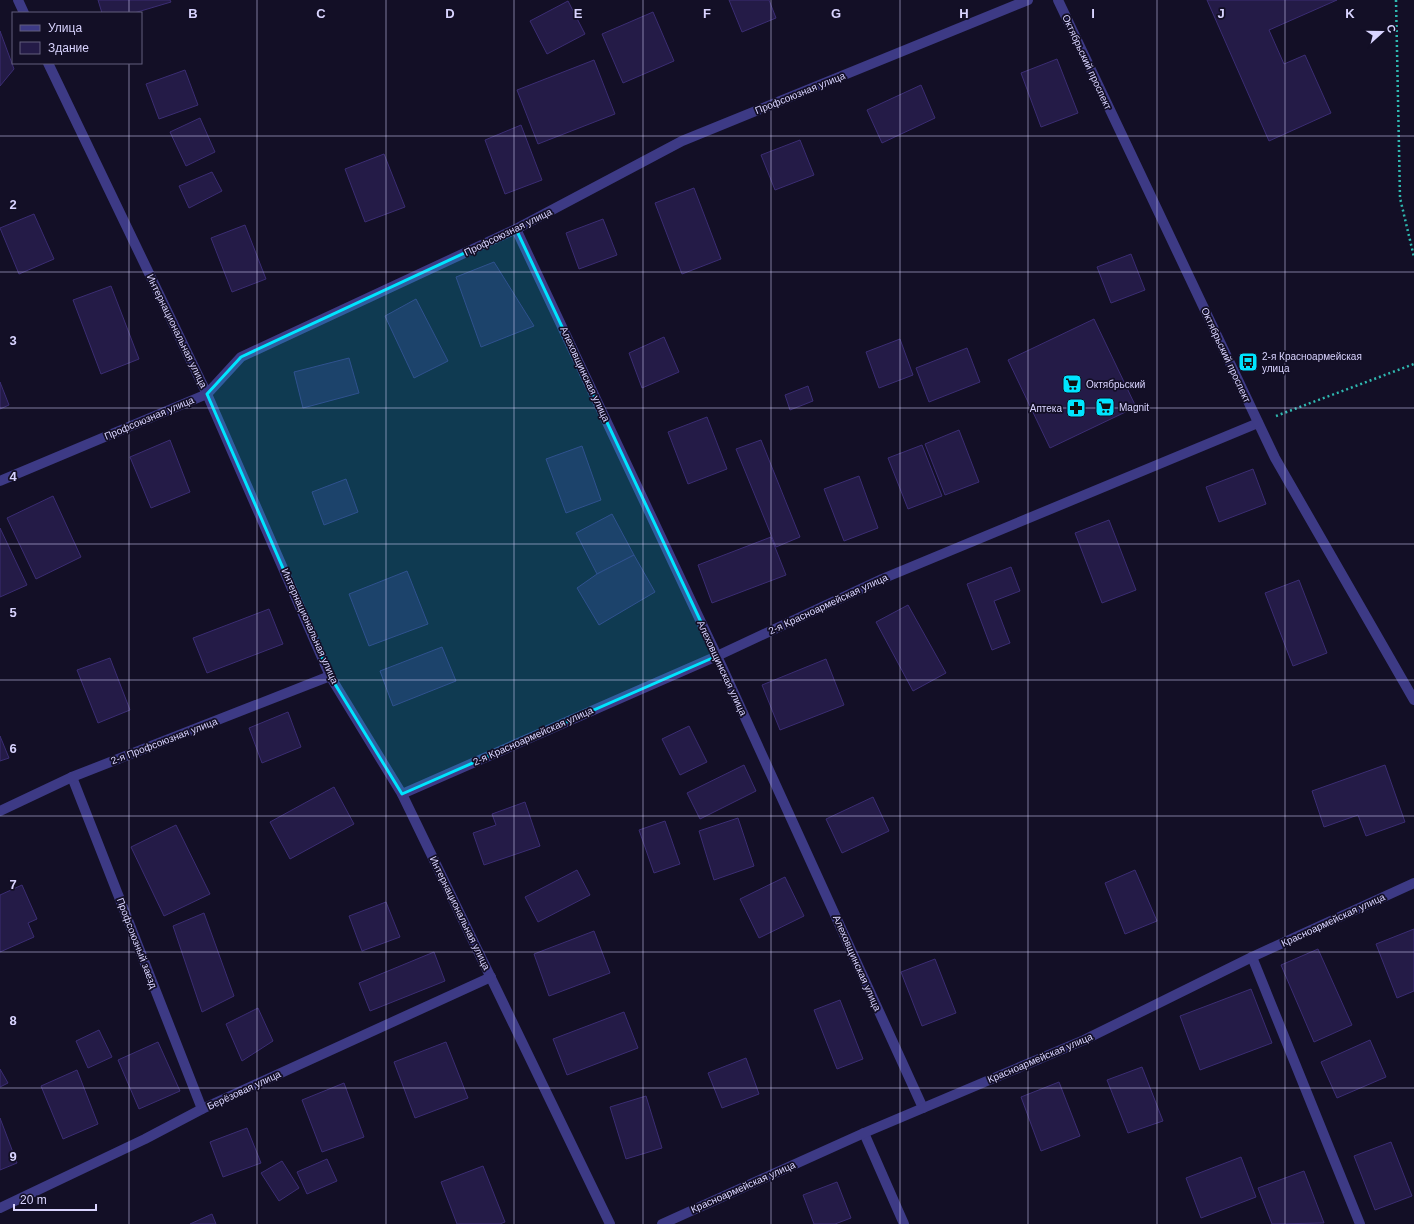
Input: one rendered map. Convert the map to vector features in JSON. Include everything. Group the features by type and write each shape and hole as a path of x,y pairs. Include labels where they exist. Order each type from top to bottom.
{"street":[{"path":"18,0 24,12"},
{"name":"Профсоюзная улица","path":"0,481 207,394 241,357 516,229 682,142 1028,0"},
{"name":"Октябрьский проспект","path":"1058,0 1275,458 1414,700"},
{"name":"Интернациональная улица","path":"48,64 207,394 330,676 402,794 610,1224"},
{"name":"Алеховщинская улица","path":"516,229 717,656 923,1108"},
{"name":"2-я Красноармейская улица","path":"402,794 717,656 882,579 1258,423"},
{"name":"2-я Профсоюзная улица","path":"0,811 72,777 330,676"},
{"name":"Профсоюзный заезд","path":"72,777 202,1109"},
{"name":"Красноармейская улица","path":"662,1224 864,1133 1084,1040 1252,958 1414,883"},
{"path":"1252,958 1360,1224"},
{"name":"Берёзовая улица","path":"0,1208 145,1139 202,1109 491,977"},
{"path":"864,1133 904,1224"}],"path":[{"path":"1396,0 1400,198 1414,257"},
{"path":"1258,423 1414,364"}],"highlighted area":[{"path":"516,229 717,656 402,794 330,676 207,394 241,357"}],"building":[{"path":"98,0 170,0 171,2 137,12 102,12"},
{"path":"729,0 769,0 776,18 742,32"},
{"path":"1207,0 1337,0 1269,30 1284,64 1305,55 1331,113 1269,141"},
{"path":"568,1 585,34 547,54 530,21"},
{"path":"653,12 674,61 623,83 602,34"},
{"path":"0,31 14,69 0,86"},
{"path":"1057,59 1078,113 1041,127 1021,73"},
{"path":"594,60 615,114 538,144 517,90"},
{"path":"185,70 198,105 159,119 146,84"},
{"path":"921,85 935,118 882,143 867,110"},
{"path":"200,118 215,152 186,166 170,132"},
{"path":"521,125 542,180 505,194 485,140"},
{"path":"800,140 814,175 775,190 761,155"},
{"path":"384,154 405,207 365,222 345,169"},
{"path":"212,172 222,191 189,208 179,186"},
{"path":"694,188 721,259 682,274 655,203"},
{"path":"34,214 54,259 19,274 0,228"},
{"path":"603,219 617,255 579,269 566,233"},
{"path":"245,225 266,279 232,292 211,238"},
{"path":"1131,254 1145,290 1111,303 1097,267"},
{"path":"494,262 534,326 481,347 456,277"},
{"path":"111,286 139,359 101,374 73,300"},
{"path":"416,299 448,361 414,378 385,316"},
{"name":"Октябрьский","path":"1094,319 1136,407 1050,448 1008,360"},
{"path":"664,337 679,372 642,388 629,353"},
{"path":"900,339 913,375 879,388 866,352"},
{"path":"967,348 980,382 929,402 916,368"},
{"path":"349,358 359,393 303,408 294,372"},
{"path":"0,382 9,405 0,409"},
{"path":"808,386 813,401 790,410 785,395"},
{"path":"707,417 727,469 688,484 668,432"},
{"path":"959,430 979,482 945,495 925,444"},
{"path":"170,440 190,492 151,508 130,457"},
{"path":"761,440 800,537 776,547 736,449"},
{"path":"922,445 942,496 908,509 888,458"},
{"path":"582,446 601,500 566,513 546,459"},
{"path":"1253,469 1266,504 1219,522 1206,487"},
{"path":"859,476 878,528 844,541 824,489"},
{"path":"346,479 358,512 324,525 312,492"},
{"path":"53,496 81,557 36,579 7,518"},
{"path":"612,514 634,555 597,574 576,533"},
{"path":"1109,520 1136,590 1102,603 1075,533"},
{"path":"0,528 27,585 0,597"},
{"path":"771,537 786,575 712,603 698,565"},
{"path":"634,555 655,592 599,625 577,588 597,574"},
{"path":"1011,567 1020,591 994,601 1010,643 992,650 967,584"},
{"path":"407,571 428,624 369,646 349,594"},
{"path":"1299,580 1327,653 1293,666 1265,593"},
{"path":"908,605 946,673 913,691 876,622"},
{"path":"269,609 283,644 207,673 193,638"},
{"path":"442,647 456,681 393,706 380,671"},
{"path":"110,658 130,710 98,723 77,670"},
{"path":"826,659 844,705 780,730 762,685"},
{"path":"288,712 301,747 262,763 249,728"},
{"path":"689,726 707,762 680,775 662,739"},
{"path":"0,736 9,758 0,761"},
{"path":"744,765 756,791 700,819 687,793"},
{"path":"1385,765 1405,822 1366,836 1358,815 1324,827 1312,791"},
{"path":"334,787 354,824 290,859 270,822"},
{"path":"873,797 889,831 842,853 826,819"},
{"path":"525,802 540,846 484,865 473,833 496,825 492,814"},
{"path":"738,818 754,866 714,880 699,831"},
{"path":"665,821 680,864 654,873 639,830"},
{"path":"176,825 210,894 164,916 131,847"},
{"path":"577,870 590,895 538,922 525,897"},
{"path":"1135,870 1157,921 1125,934 1105,883"},
{"path":"785,877 804,916 759,938 740,899"},
{"path":"22,885 37,919 28,923 34,937 0,952 0,895"},
{"path":"386,902 400,937 362,951 349,916"},
{"path":"204,913 234,996 202,1012 173,926"},
{"path":"1414,929 1414,991 1397,998 1376,944"},
{"path":"594,931 610,973 549,996 534,954"},
{"path":"1318,949 1352,1025 1314,1042 1281,965"},
{"path":"434,952 445,981 370,1011 359,983"},
{"path":"935,959 956,1013 922,1026 901,972"},
{"path":"1251,989 1272,1043 1200,1070 1180,1016"},
{"path":"840,1000 863,1059 837,1069 814,1010"},
{"path":"258,1008 273,1041 242,1061 226,1024"},
{"path":"624,1012 638,1048 567,1075 553,1039"},
{"path":"99,1030 112,1057 88,1068 76,1041"},
{"path":"1370,1040 1386,1077 1337,1098 1321,1062"},
{"path":"158,1042 180,1091 139,1109 118,1060"},
{"path":"446,1042 468,1098 415,1118 394,1062"},
{"path":"746,1058 759,1094 722,1108 708,1073"},
{"path":"1142,1067 1163,1121 1128,1133 1107,1080"},
{"path":"0,1069 8,1083 0,1087"},
{"path":"77,1070 98,1124 63,1139 41,1086"},
{"path":"1059,1082 1080,1136 1041,1151 1021,1097"},
{"path":"344,1083 364,1137 322,1152 302,1100"},
{"path":"646,1096 662,1148 626,1159 610,1107"},
{"path":"0,1118 17,1163 0,1170"},
{"path":"247,1128 261,1163 223,1177 210,1142"},
{"path":"1391,1142 1412,1196 1375,1210 1354,1156"},
{"path":"1241,1157 1256,1197 1201,1218 1186,1178"},
{"path":"327,1159 337,1181 307,1194 297,1172"},
{"path":"282,1161 299,1188 279,1201 261,1173"},
{"path":"483,1166 505,1222 500,1224 457,1224 441,1182"},
{"path":"1304,1171 1324,1223 1272,1224 1258,1188"},
{"path":"837,1182 851,1218 835,1224 814,1224 803,1195"},
{"path":"212,1214 216,1224 190,1224"}],"place":[{"name":"2-я Красноармейская улица","path":"1248,362"},
{"name":"Октябрьский","path":"1072,384"},
{"name":"Magnit","path":"1105,407"},
{"name":"Аптека","path":"1076,408"}]}
